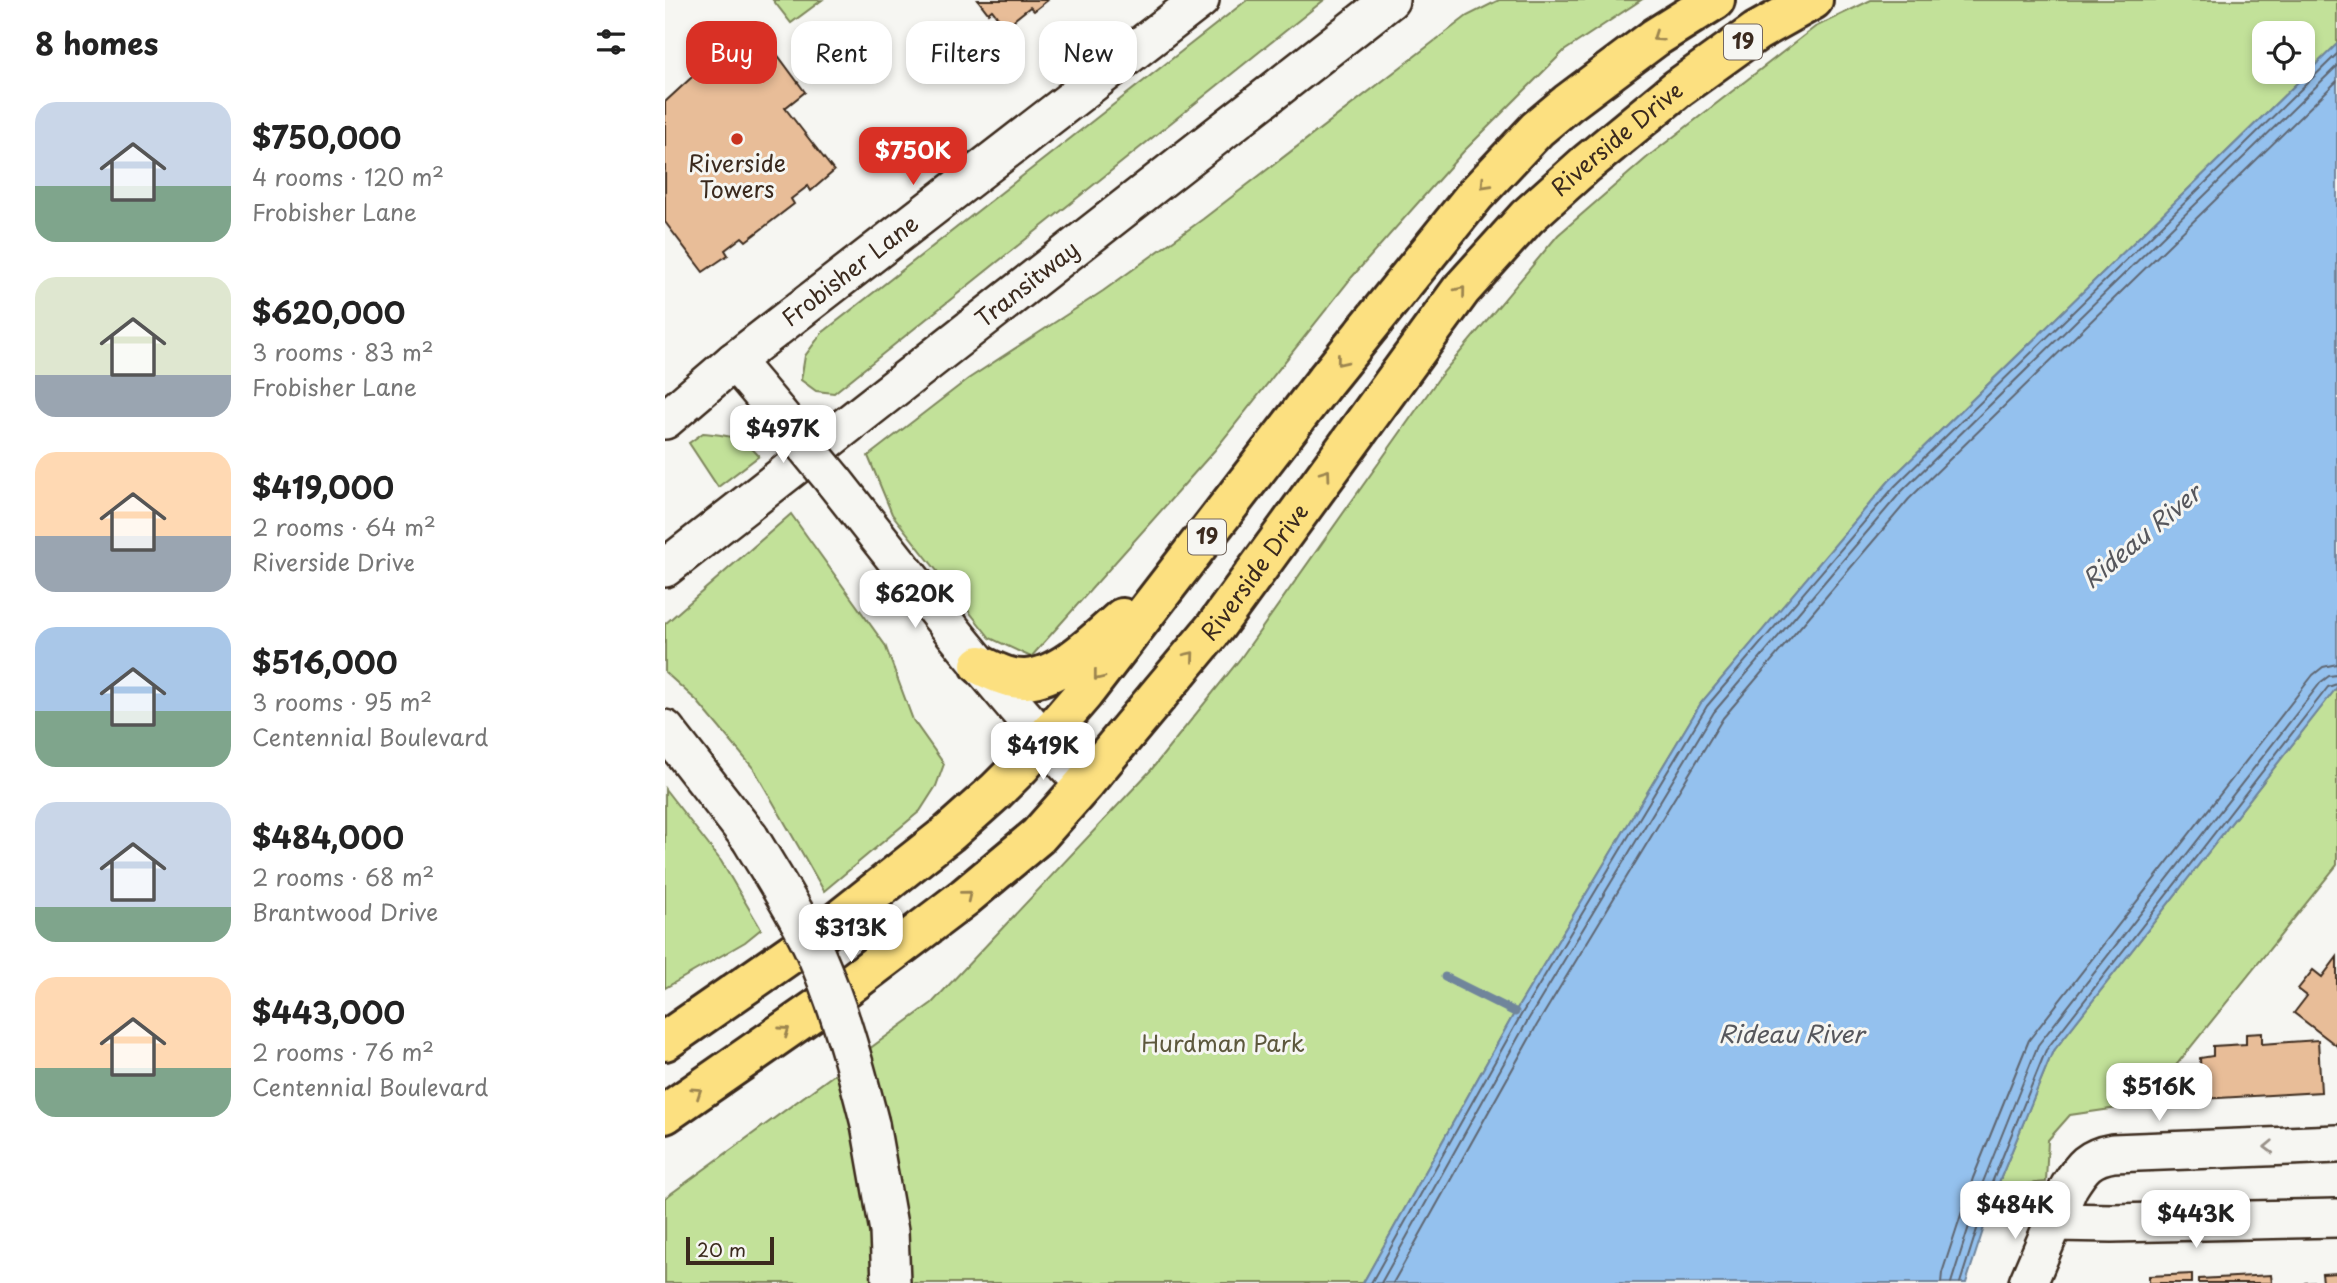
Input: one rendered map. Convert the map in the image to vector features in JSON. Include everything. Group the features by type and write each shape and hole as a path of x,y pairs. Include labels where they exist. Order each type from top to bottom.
{"main road":[{"name":"19","path":"665,1041 848,913 949,833 996,791 1044,741 1084,693 1325,381 1475,195 1537,129 1568,103 1656,37 1715,0"},
{"name":"Riverside Drive","path":"665,1114 832,998 965,897 1038,836 1216,626 1461,290 1527,217 1586,164 1678,89 1756,32 1813,0"},
{"path":"980,665 1017,678 1033,678 1057,668 1084,651 1190,559"}],"street":[{"name":"Frobisher Lane","path":"665,420 734,361 1199,0"},
{"name":"Transitway","path":"665,568 1390,0"},
{"path":"734,361 834,481 980,665 1084,784"},
{"path":"665,729 750,838 820,964 850,1049 870,1124 889,1231 891,1283"},
{"path":"2028,1283 2069,1186 2096,1156 2113,1153 2337,1144"},
{"path":"2054,1222 2337,1219"}],"green space":[{"path":"773,0 822,0 791,21"},
{"path":"1247,0 1324,0 834,393 816,391 801,380 805,356 822,333"},
{"path":"1499,0 1641,0 1564,51 1464,151 1352,277 1214,451 1031,657 990,638 892,514 868,456 968,379 1103,291 1203,219 1467,16"},
{"name":"Hurdman Park","path":"1871,0 2337,0 2337,44 2315,65 2315,21 2252,21 2252,84 2296,84 1889,481 1701,703 1515,1012 1363,1283 665,1283 665,1198 932,1003 1151,770 1240,659 1441,375 1558,235 1650,155 1815,27"},
{"path":"703,433 740,440 759,456 718,487 689,443"},
{"path":"791,514 885,645 913,720 944,764 936,786 920,811 824,891 754,769 697,701 665,672 665,624"},
{"path":"2337,687 2337,865 2145,1104 2070,1115 2048,1140 2046,1182 1997,1187 2052,1053"},
{"path":"665,789 721,861 761,929 745,942 665,988"}],"water":[{"name":"Rideau River","path":"2337,44 2337,687 2052,1053 1997,1187 1966,1283 1363,1283 1515,1012 1701,703 1889,481 2296,84 2315,84 2315,65"}],"building":[{"path":"978,0 1048,0 1034,11 1030,7 1012,21 1000,21 992,10 988,13"},
{"name":"Riverside Towers","path":"777,54 791,73 791,84 799,84 805,92 785,108 834,171 811,191 808,186 791,199 794,204 746,241 742,237 725,250 728,255 703,272 665,222 665,102 686,83 777,84"},
{"path":"2337,957 2337,1046 2294,1013 2307,996 2298,989 2313,970 2322,977"},
{"path":"2262,1033 2262,1044 2318,1040 2321,1092 2202,1099 2200,1058 2213,1056 2213,1046 2246,1044 2246,1034"},
{"path":"2337,1273 2337,1283 2304,1283 2323,1282 2322,1274"},
{"path":"2192,1274 2192,1283 2149,1283 2149,1276"},
{"path":"2271,1275 2272,1283 2199,1283 2199,1279"}],"waterway":[{"path":"1445,977 1515,1012"}],"place":[{"name":"Riverside Towers","path":"737,139"}]}
